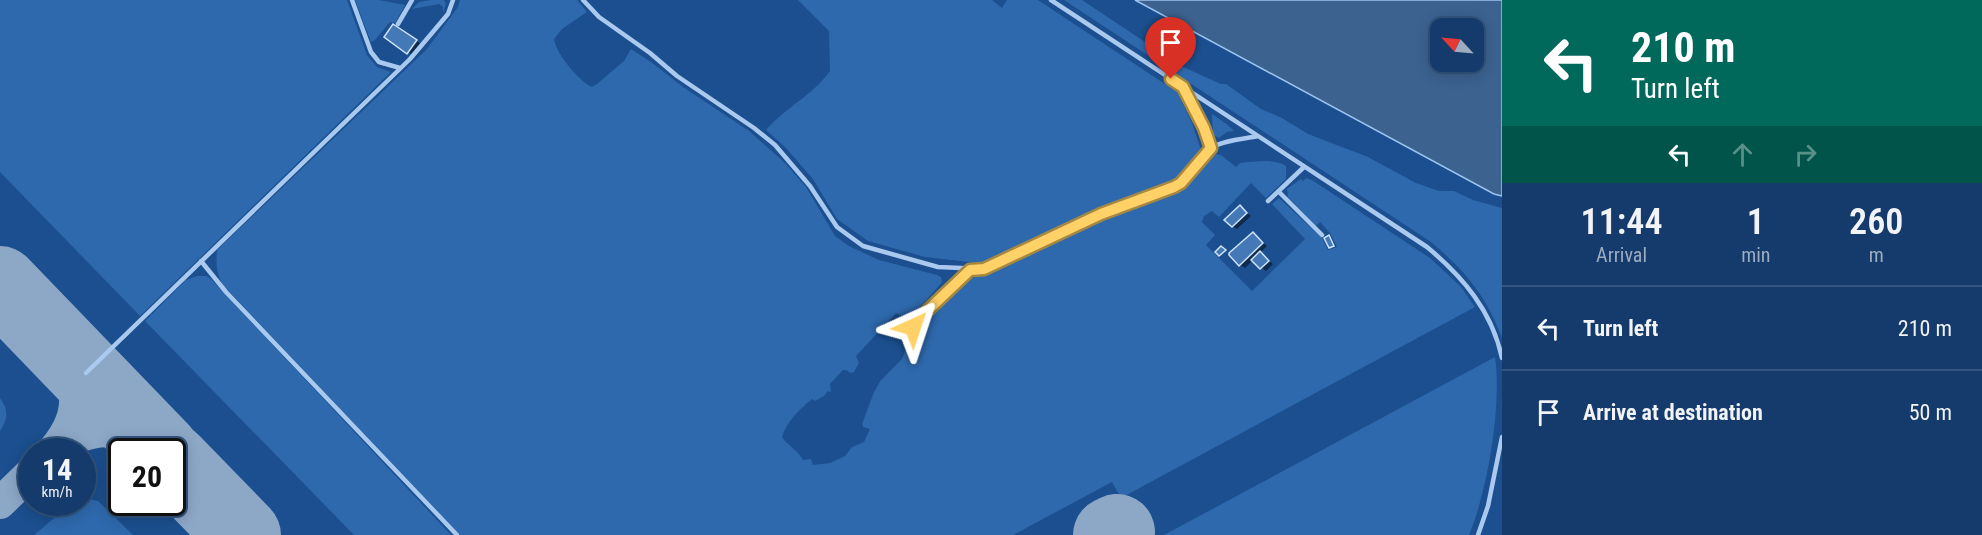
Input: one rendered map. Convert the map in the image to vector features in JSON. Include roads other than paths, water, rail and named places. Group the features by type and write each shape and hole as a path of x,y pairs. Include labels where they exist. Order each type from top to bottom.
{"lane":[{"path":"352,0 371,52 379,62 400,69"},
{"path":"398,24 412,0"},
{"path":"86,373 400,69 426,42 448,14 453,0"},
{"path":"583,0 606,22 650,53 677,76 754,128 774,145 810,186 837,227 845,234 863,246 938,267 984,269 1101,214 1174,187 1181,183 1211,148 1258,136"},
{"path":"1051,0 1304,166 1449,265 1468,285 1488,316 1502,358"},
{"path":"1183,87 1204,128 1211,148"},
{"path":"1268,201 1304,166"},
{"path":"1279,192 1322,235"},
{"path":"201,261 226,292 457,535"},
{"path":"913,327 970,270"},
{"path":"1478,535 1488,506 1502,438"}]}
